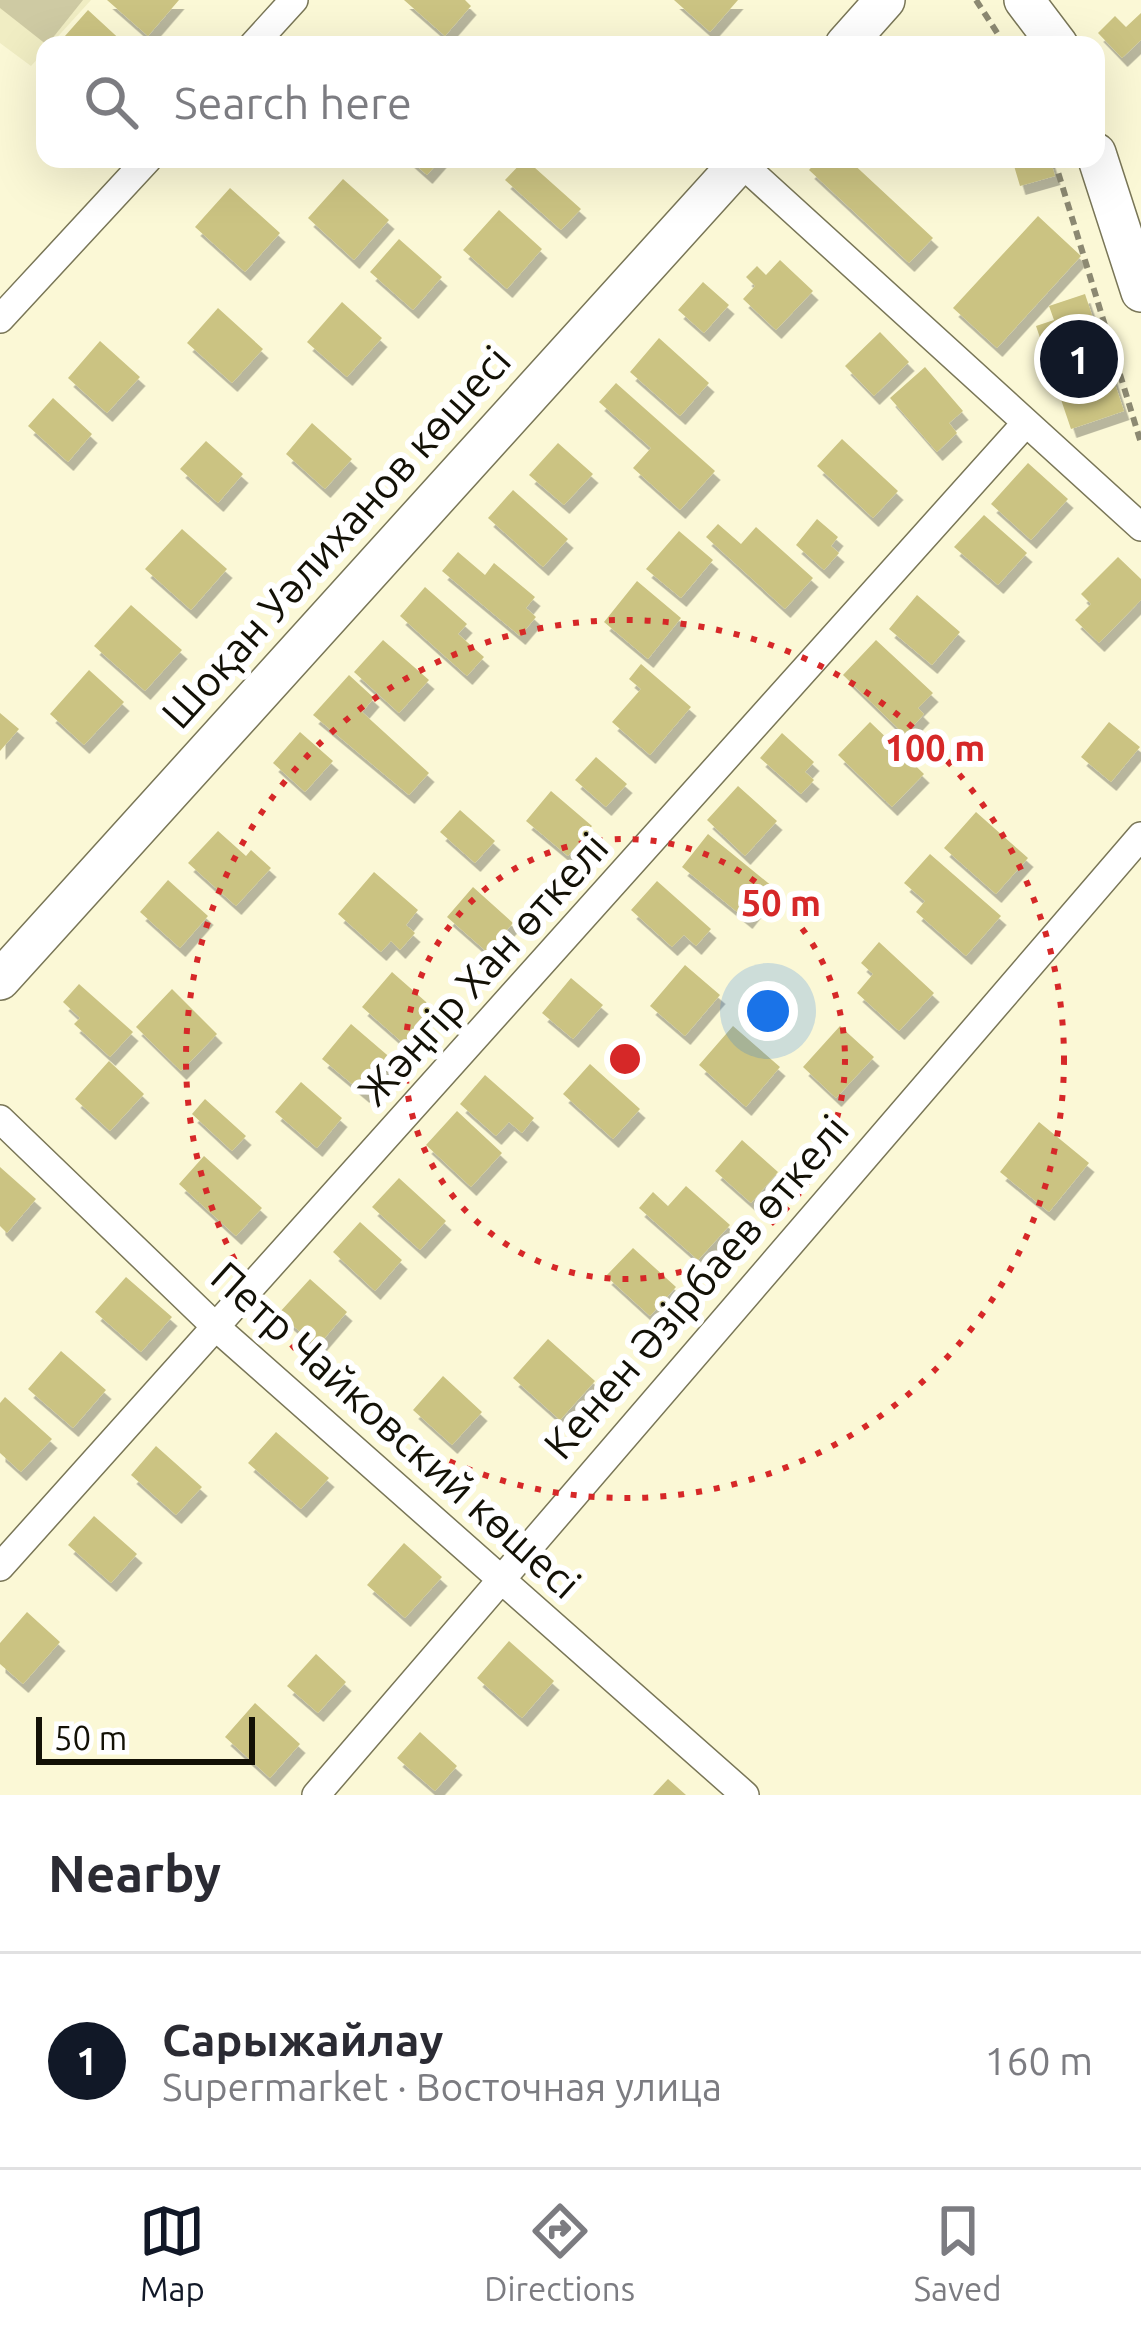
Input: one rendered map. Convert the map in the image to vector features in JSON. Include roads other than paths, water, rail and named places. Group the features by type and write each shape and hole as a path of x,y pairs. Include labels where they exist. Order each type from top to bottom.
{"main road":[{"path":"852,36 885,0"},
{"path":"1024,0 1051,36"},
{"name":"Шоқан Уәлиханов көшесі","path":"0,980 735,168"},
{"path":"1101,168 1141,292"}],"street":[{"path":"261,36 294,0"},
{"path":"0,320 140,168"},
{"path":"751,168 1141,527"},
{"name":"Жәңгір Хан өткелі","path":"0,1567 1025,424"},
{"name":"Кенен Әзірбаев өткелі","path":"316,1795 1141,836"},
{"name":"Петр Чайковский көшесі","path":"0,1119 218,1329 745,1795"}],"place":[{"name":"Сарыжайлау","path":"1079,359"}]}
